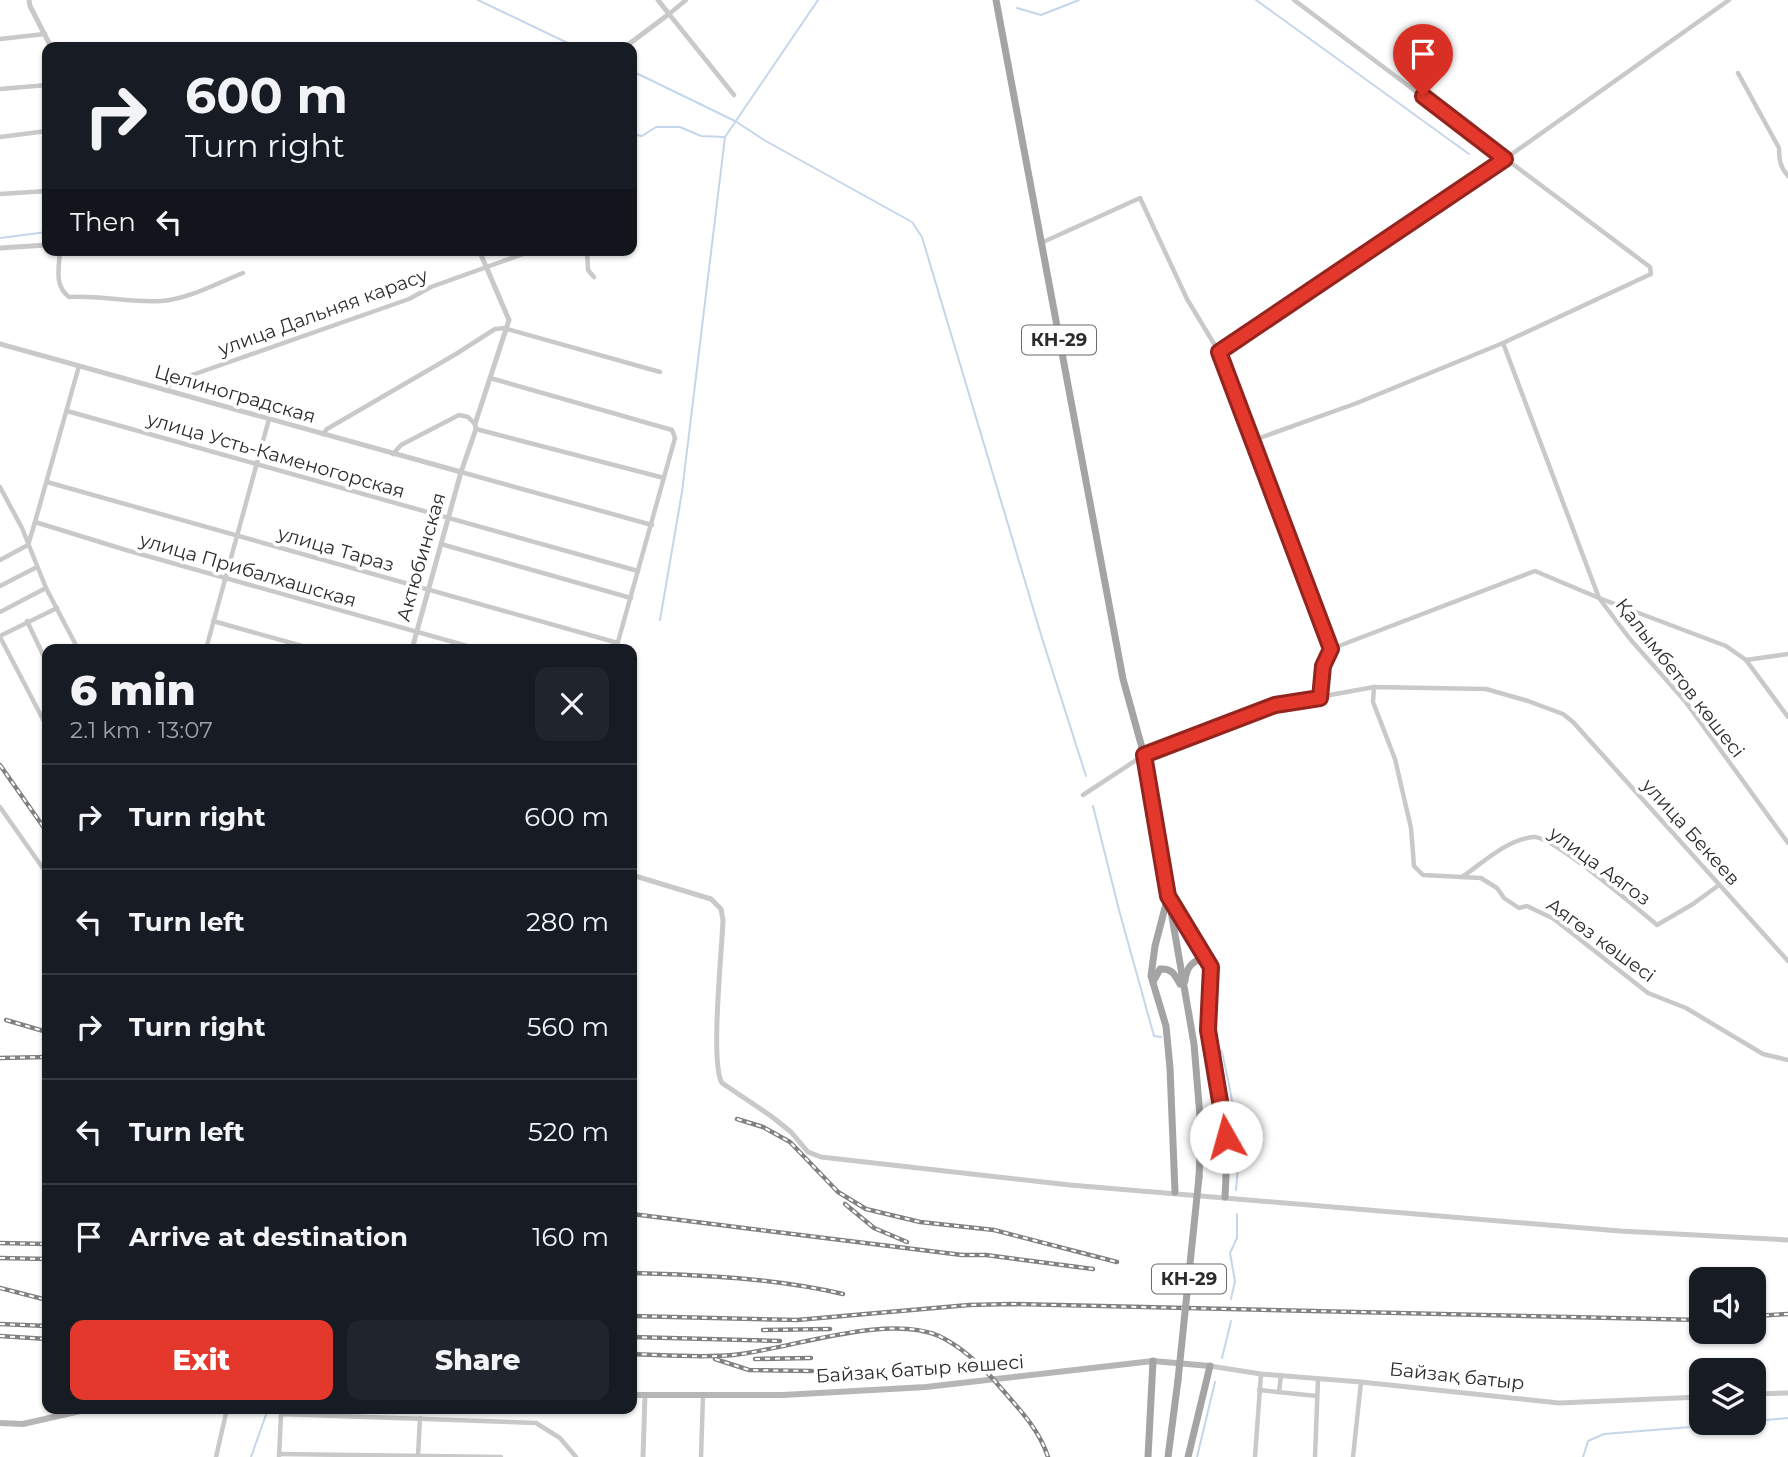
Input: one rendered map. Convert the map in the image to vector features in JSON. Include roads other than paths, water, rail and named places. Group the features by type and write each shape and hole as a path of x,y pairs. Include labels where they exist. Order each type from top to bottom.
{"main road":[{"name":"КН-29","path":"996,0 1123,679 1144,755 1194,1044 1201,1129 1199,1177 1168,1457"},
{"path":"1168,896 1211,967 1208,1030 1224,1119 1227,1155 1225,1197"},
{"path":"1168,896 1155,946 1151,976 1166,1026 1175,1192"},
{"path":"1184,991 1185,974 1191,963 1198,960 1211,967"},
{"path":"1153,984 1160,970 1169,969 1184,991"},
{"path":"1148,1457 1153,1361"},
{"name":"Байзақ батыр көшесі","path":"637,1395 783,1395 926,1387 1153,1361 1210,1366"},
{"path":"1188,1457 1210,1366"},
{"path":"0,1423 23,1424 67,1414"}],"street":[{"path":"29,0 49,42"},
{"path":"657,0 734,95"},
{"path":"632,42 686,0"},
{"path":"1254,440 1357,403 1503,343 1651,274 1650,267 1294,0"},
{"path":"1219,352 1505,159 1729,0"},
{"path":"0,39 45,34"},
{"path":"1738,73 1779,148 1779,159 1788,176"},
{"path":"0,89 42,85"},
{"path":"0,137 42,132"},
{"path":"0,194 42,191"},
{"path":"1041,243 1140,198 1187,299 1219,352 1331,649"},
{"path":"0,248 42,246"},
{"path":"60,256 58,283 69,297 169,300 243,273"},
{"path":"482,256 509,320 506,328"},
{"name":"улица Дальняя карасу","path":"164,390 172,382 519,256"},
{"path":"587,256 588,270 594,277"},
{"path":"322,435 327,429 495,329 506,328 660,372"},
{"name":"Актюбинская","path":"413,644 461,472 506,328"},
{"name":"Қалымбетов көшесі","path":"1503,343 1600,598 1630,639 1685,701 1788,843"},
{"name":"Целиноградская","path":"0,344 461,472"},
{"path":"0,560 28,545 79,366"},
{"path":"490,377 672,430 675,439 618,644"},
{"name":"улица Усть-Каменогорская","path":"67,411 638,571"},
{"path":"393,454 401,445 459,415 468,417 475,427 664,478"},
{"path":"207,644 269,419"},
{"path":"461,472 652,525"},
{"name":"улица Тараз","path":"47,482 610,644"},
{"path":"0,487 46,588 75,644"},
{"name":"улица Прибалхашская","path":"34,522 460,644"},
{"path":"441,544 631,598"},
{"path":"0,586 37,567"},
{"path":"1320,698 1323,666 1331,649 1535,571 1726,646 1746,660 1788,717"},
{"path":"0,612 46,588"},
{"path":"42,717 0,636 57,608"},
{"path":"27,621 42,652"},
{"path":"213,621 295,644"},
{"path":"1746,660 1788,654"},
{"path":"1083,795 1144,755 1275,705 1374,687"},
{"name":"улица Бекеев","path":"1374,687 1486,689 1563,714 1788,961"},
{"name":"Аягөз көшесі","path":"1374,687 1373,702 1395,759 1411,828 1414,866 1423,875 1481,878 1519,908 1527,906 1554,919 1648,993 1686,1008 1763,1054 1788,1060"},
{"path":"0,807 42,867"},
{"name":"улица Аягоз","path":"1461,877 1511,844 1540,836 1582,864 1657,925 1719,885"},
{"path":"637,877 711,899 720,909 723,920 716,1042 718,1076 722,1083 791,1132 808,1152 821,1157 1070,1185 1620,1231 1788,1240"},
{"name":"Байзақ батыр","path":"1210,1366 1261,1374 1361,1381 1559,1403 1689,1398"},
{"path":"1255,1457 1261,1374"},
{"path":"1279,1392 1281,1375"},
{"path":"1315,1457 1318,1379"},
{"path":"1353,1457 1361,1381"},
{"path":"1259,1390 1317,1396"},
{"path":"1766,1394 1788,1393"},
{"path":"701,1457 703,1394"},
{"path":"643,1457 645,1395"},
{"path":"216,1457 225,1414"},
{"path":"500,1457 279,1455 281,1414 536,1423 560,1438 576,1457"},
{"path":"418,1457 420,1418"}],"waterway":[{"path":"478,0 566,42"},
{"path":"660,620 682,492 725,137 818,0"},
{"path":"1017,8 1041,15 1079,0"},
{"path":"1256,0 1469,154"},
{"path":"637,73 735,121 764,140 912,222 922,237 1086,776"},
{"path":"637,135 642,136 656,127 680,127 701,136 724,137"},
{"path":"0,238 42,233"},
{"path":"1093,806 1154,1036 1161,1037"},
{"path":"1217,1047 1222,1052 1235,1121 1238,1156 1236,1190"},
{"path":"1231,1299 1235,1281 1230,1253 1237,1238 1237,1214"},
{"path":"1222,1358 1231,1321"},
{"path":"1197,1457 1215,1382"},
{"path":"251,1457 266,1414"},
{"path":"1766,1420 1788,1418"},
{"path":"1583,1457 1588,1441 1604,1434 1689,1427"}],"railway":[{"path":"0,765 42,825"},
{"path":"6,1020 42,1031"},
{"path":"0,1058 42,1057"},
{"path":"737,1119 763,1127 790,1142 838,1192 866,1209 920,1222 994,1230 1117,1262"},
{"path":"845,1204 874,1228 907,1242"},
{"path":"637,1215 1093,1269"},
{"path":"0,1243 42,1244"},
{"path":"0,1258 42,1259"},
{"path":"637,1273 764,1281 843,1294"},
{"path":"0,1288 42,1299"},
{"path":"637,1316 797,1320 969,1305 1011,1304 1689,1320"},
{"path":"1766,1315 1788,1314"},
{"path":"0,1324 42,1326"},
{"path":"763,1330 830,1329"},
{"path":"637,1354 733,1355 866,1330 917,1330 939,1336 980,1365 1028,1420 1048,1457"},
{"path":"0,1336 42,1339"},
{"path":"637,1337 780,1341"},
{"path":"755,1359 811,1358"},
{"path":"715,1359 749,1370 812,1371"}]}
